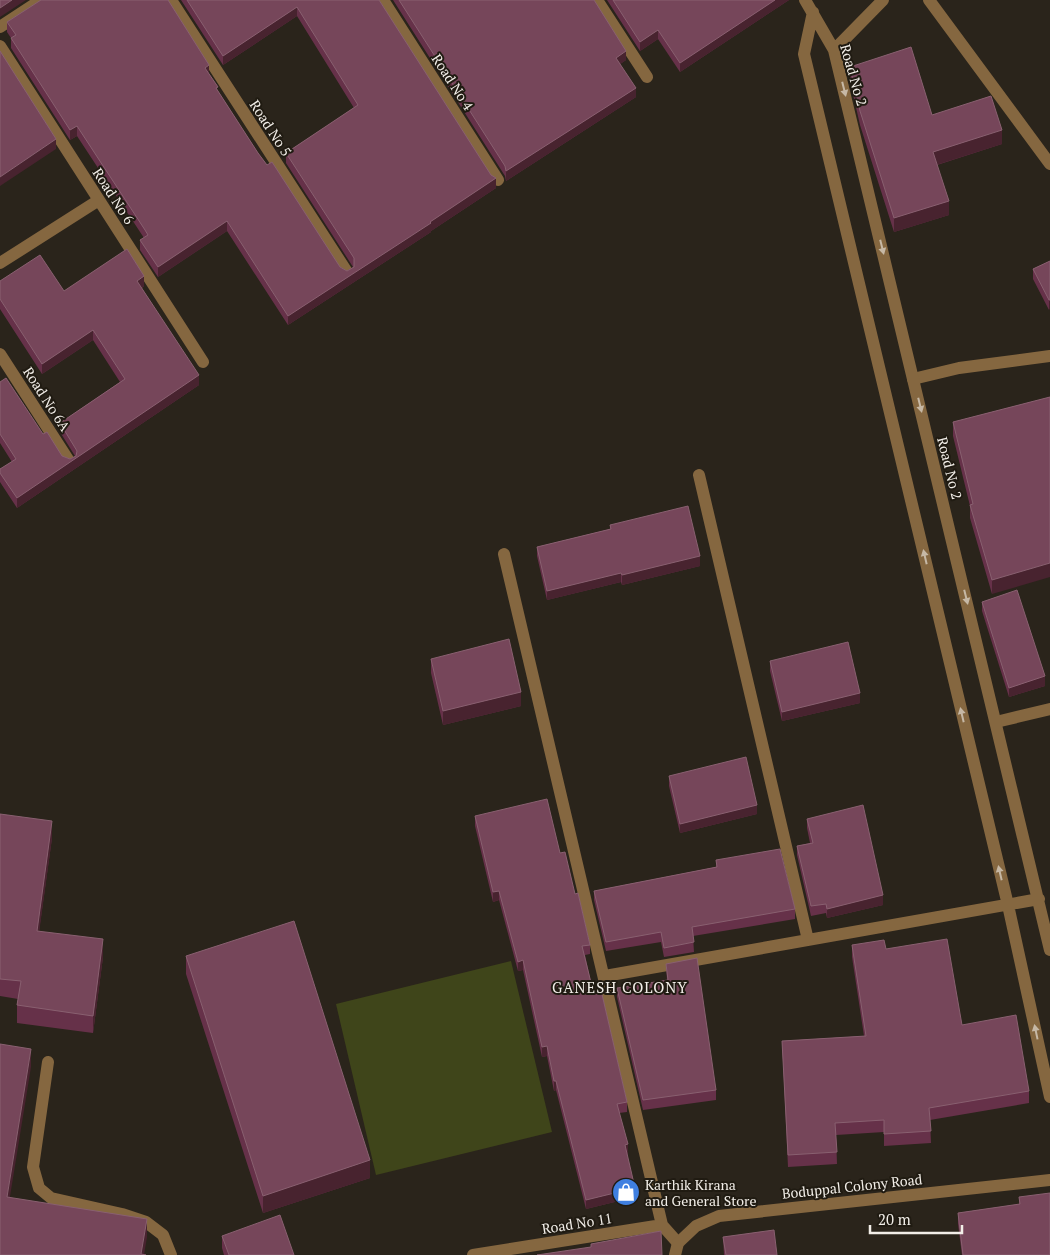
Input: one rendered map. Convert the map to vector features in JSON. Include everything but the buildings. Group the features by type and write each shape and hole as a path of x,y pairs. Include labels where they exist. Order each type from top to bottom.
{"street":[{"path":"0,27 41,0"},
{"name":"Road No 5","path":"170,0 347,272"},
{"name":"Road No 4","path":"383,0 498,180"},
{"path":"597,0 647,77"},
{"name":"Road No 2","path":"806,0 834,50 1050,950"},
{"path":"834,50 883,0"},
{"path":"929,0 1050,164"},
{"path":"813,12 804,54 1008,905 1050,1097"},
{"name":"Road No 6","path":"0,46 203,362"},
{"path":"0,263 99,200"},
{"name":"Road No 6A","path":"0,354 69,461"},
{"path":"914,379 959,368 1050,356"},
{"path":"699,475 808,940"},
{"path":"504,554 605,976 662,1225 676,1249"},
{"path":"996,722 1050,709"},
{"path":"605,976 1039,899"},
{"path":"48,1062 33,1167 39,1188 51,1198 122,1214 146,1222 163,1235 171,1255"},
{"name":"Boduppal Colony Road","path":"676,1249 696,1226 719,1216 1050,1180"},
{"name":"Road No 11","path":"473,1255 662,1225"}],"green space":[{"path":"511,961 552,1132 376,1175 336,1004"}],"place":[{"name":"Karthik Kirana and General Store","path":"626,1192"}],"district":[{"name":"GANESH COLONY","path":"620,987"}]}
